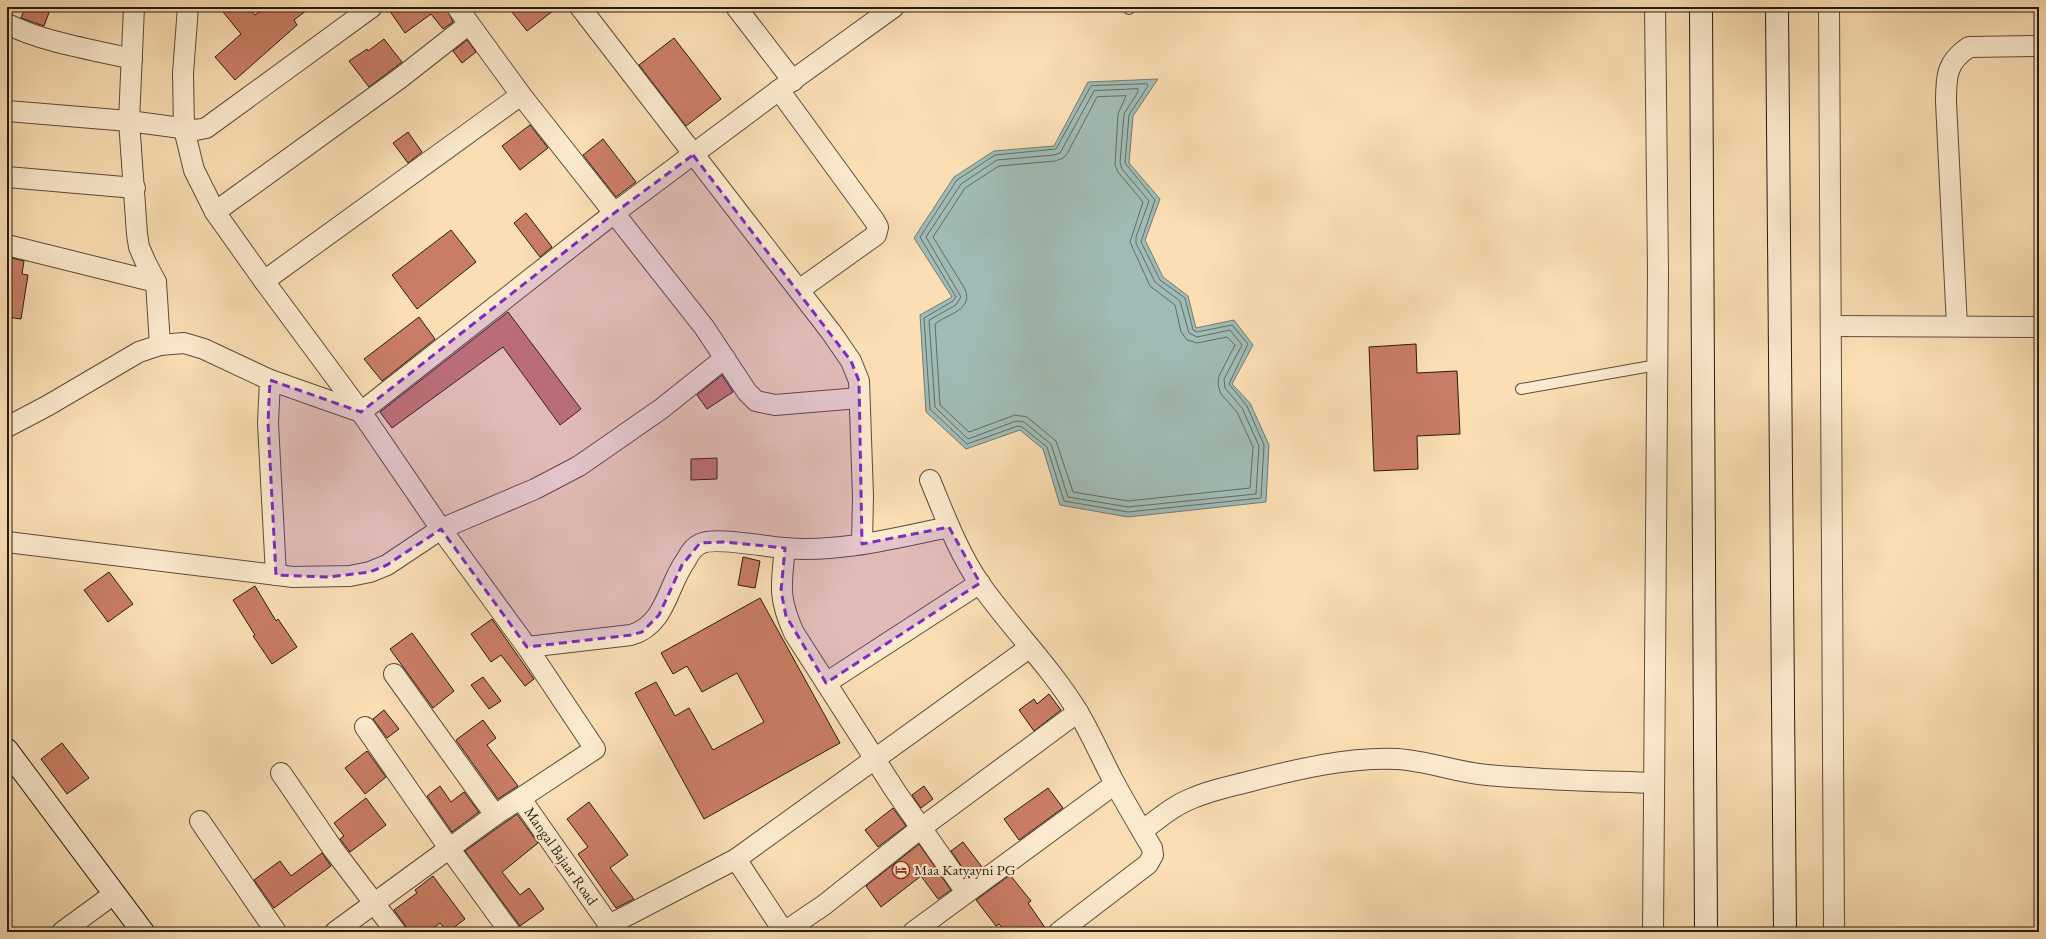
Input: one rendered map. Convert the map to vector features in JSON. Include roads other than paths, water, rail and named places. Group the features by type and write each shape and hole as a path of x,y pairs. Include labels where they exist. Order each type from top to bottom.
{"street":[{"path":"134,7 129,121 139,247 156,282 160,345"},
{"path":"188,7 182,73 184,128 194,170 215,212 361,412 441,529 527,647 595,749 495,815 335,932"},
{"path":"456,7 521,95 613,214 704,327 747,392 762,403 775,404 859,398"},
{"path":"580,7 693,155 799,290 851,360 859,381 863,496 862,544"},
{"path":"736,7 878,228 876,235 799,290"},
{"path":"1653,932 1657,365 1655,7"},
{"path":"1701,7 1706,932"},
{"path":"1777,7 1785,932"},
{"path":"1829,7 1834,932"},
{"path":"7,111 129,121 196,130 206,128 364,9"},
{"path":"361,412 613,214 786,86 884,10"},
{"path":"7,24 24,33 51,41 132,59"},
{"path":"215,212 399,78 469,24"},
{"path":"1957,326 1946,78 1951,63 1961,52 1969,47 2039,46"},
{"path":"264,281 521,95"},
{"path":"7,177 135,188"},
{"path":"7,245 156,282"},
{"path":"1831,326 2039,327"},
{"path":"7,427 47,406 139,352 160,345 184,343 204,349 270,380 361,412"},
{"path":"7,542 276,575 328,578 370,572 387,565 441,529 535,489 578,466 661,409 725,358"},
{"path":"270,380 268,423 276,575"},
{"path":"930,480 949,527 963,556 980,583 1029,648 1054,677 1078,712 1115,784 1152,848 1153,855 1148,864 1059,932"},
{"path":"527,647 631,635 642,632 651,625 659,615 682,565 700,543 724,542 785,548 817,548 862,544 949,527"},
{"path":"785,548 781,591 786,616 809,658 921,828 966,892"},
{"path":"826,683 980,583"},
{"path":"612,929 736,859 1029,648"},
{"path":"394,674 495,815"},
{"path":"736,859 784,932 871,869 921,828 1078,712"},
{"path":"365,727 449,848 510,932"},
{"path":"7,750 143,932"},
{"path":"1142,831 1180,804 1218,789 1294,770 1376,759 1424,762 1454,770 1485,775 1551,780 1653,783"},
{"path":"281,773 333,849 396,932"},
{"path":"913,932 1115,784"},
{"name":"Mangal Bajaar Road","path":"521,799 612,929"},
{"path":"200,822 276,932"},
{"path":"62,932 114,894"}],"lane":[{"path":"1521,389 1657,365"}],"water":[{"path":"1158,79 1133,116 1129,163 1160,199 1145,240 1163,277 1188,296 1196,328 1234,320 1253,345 1232,384 1250,403 1269,445 1266,502 1128,517 1060,505 1043,449 1020,430 966,449 926,412 920,315 952,297 914,238 954,177 994,151 1054,146 1088,82"}],"place":[{"name":"Maa Katyayni PG","path":"901,870"}]}
